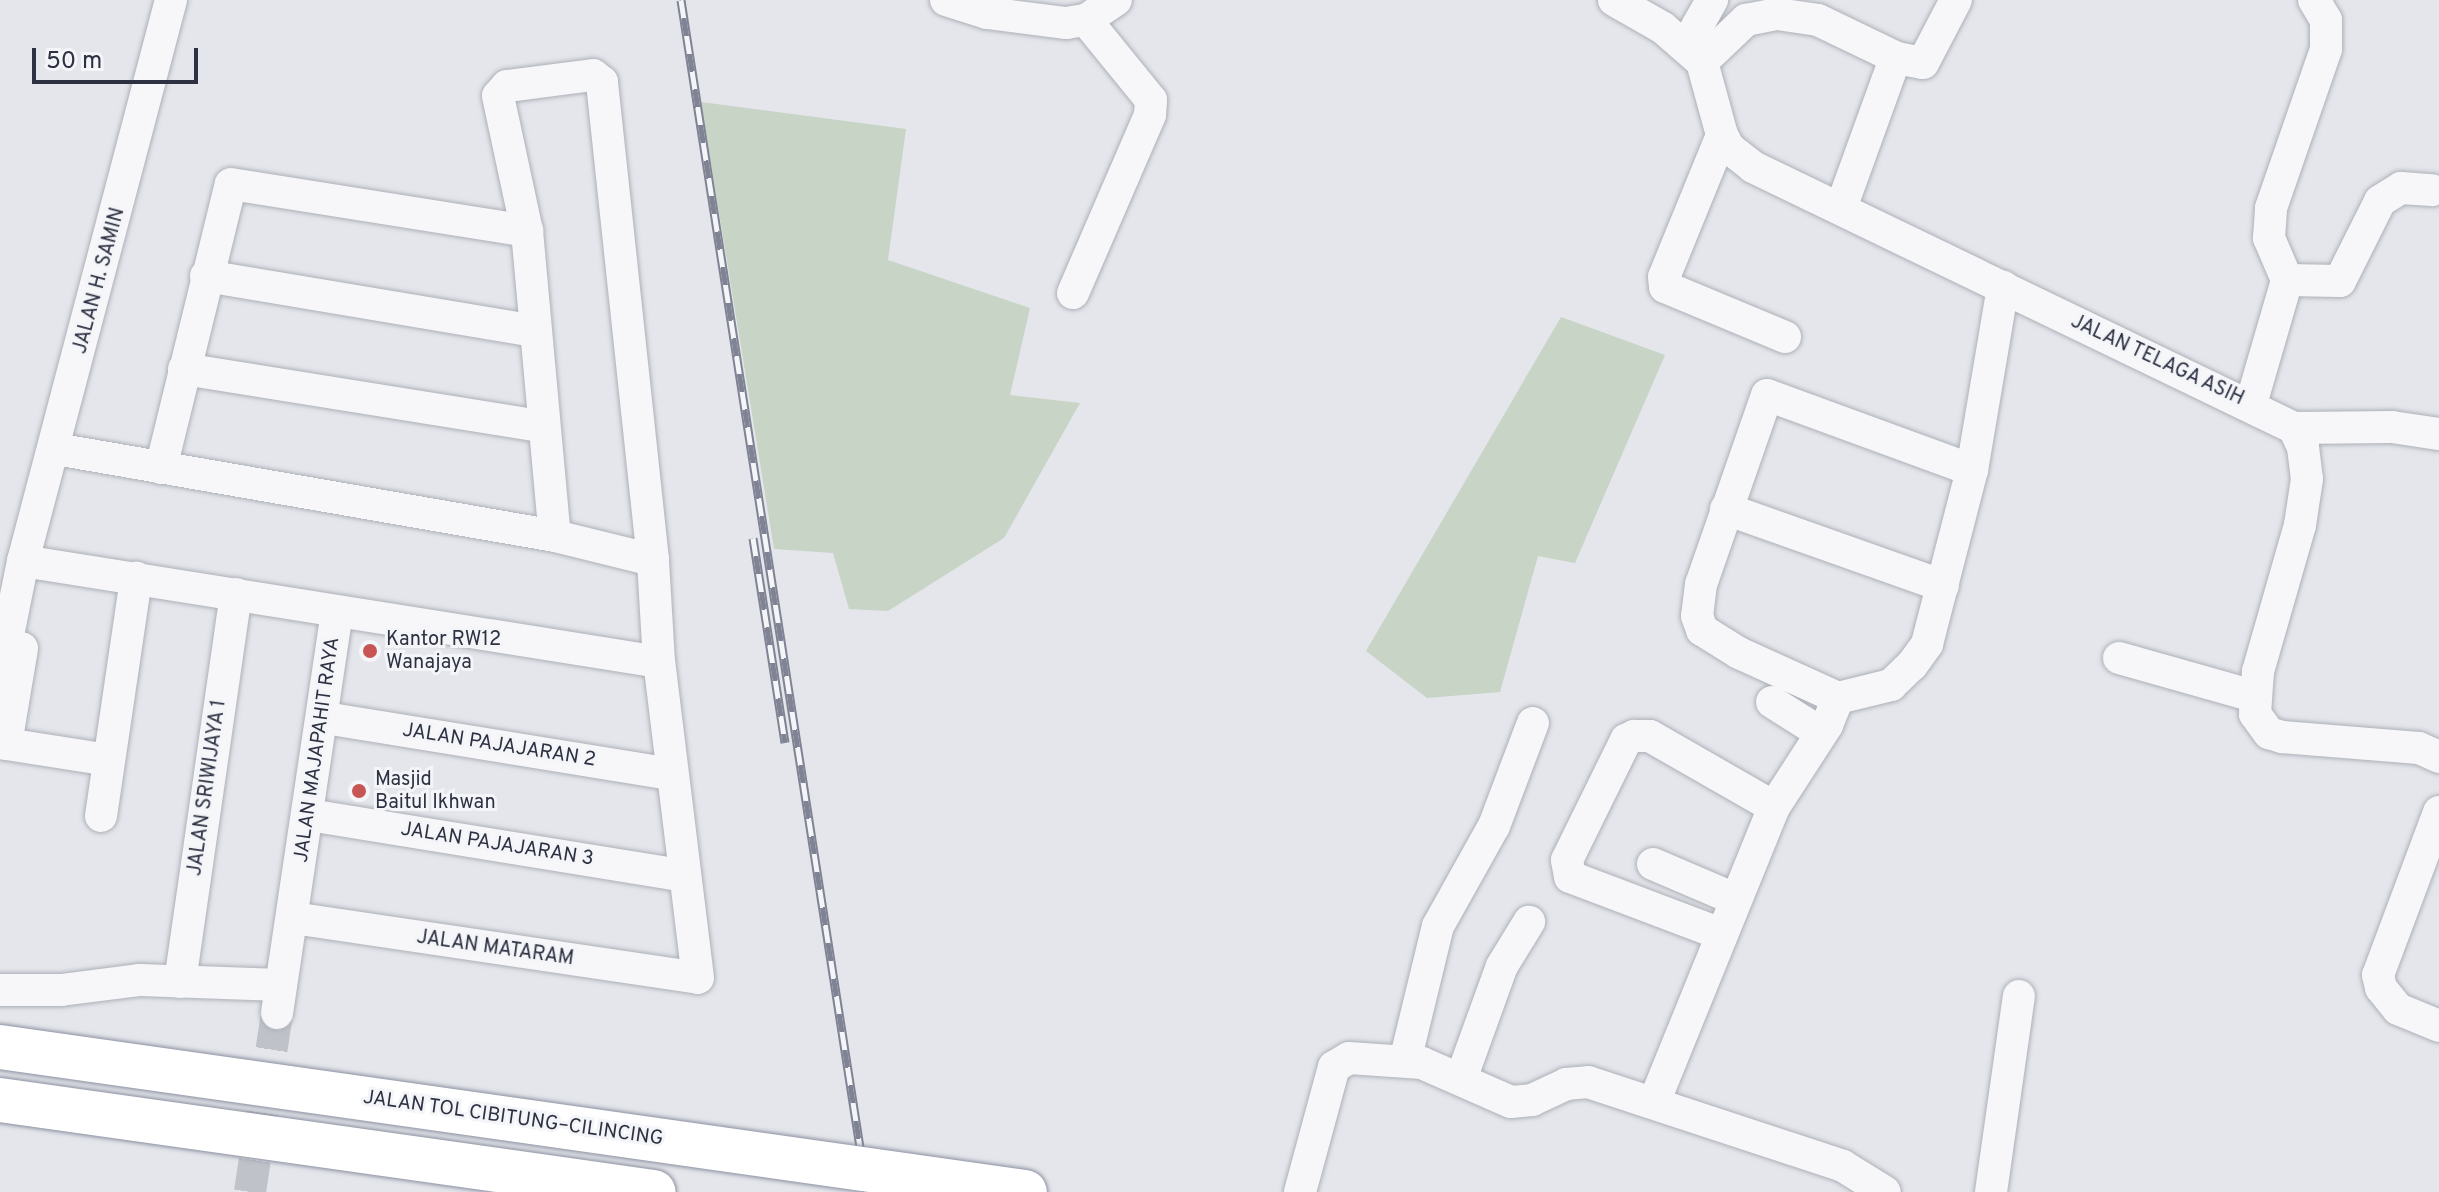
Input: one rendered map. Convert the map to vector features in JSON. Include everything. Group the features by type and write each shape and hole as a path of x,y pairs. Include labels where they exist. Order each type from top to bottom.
{"highway":[{"name":"JALAN TOL CIBITUNG–CILINCING","path":"0,1047 1025,1192"},
{"path":"0,1100 654,1192"}],"street":[{"name":"JALAN H. SAMIN","path":"30,562 171,0"},
{"path":"946,0 1024,20 1086,20 1116,0"},
{"path":"1614,0 1694,54"},
{"path":"1694,54 1712,0"},
{"path":"1694,54 1746,20 1777,14 1818,20 1897,58 1923,63 1956,0"},
{"path":"2251,404 2287,280 2268,226 2326,49 2326,20 2314,0"},
{"path":"1073,293 1150,115 1151,100 1086,20"},
{"name":"JALAN TELAGA ASIH","path":"1694,54 1722,135 1729,148 1753,167 2251,404 2294,428"},
{"path":"1841,208 1897,58"},
{"path":"555,536 541,426 527,231 498,93 507,86 596,76 602,82 653,560 659,662 685,876"},
{"path":"1722,135 1664,277 1665,287 1785,337"},
{"path":"161,468 227,188 233,183 527,231"},
{"path":"2287,280 2340,281 2380,201 2401,188 2432,190"},
{"path":"206,276 535,331"},
{"path":"1972,470 1772,394 1764,400 1697,601 1702,630 1739,653 1838,698 1891,685 1912,665 1927,644 1972,470 2003,287"},
{"path":"184,369 541,426"},
{"path":"2439,434 2392,427 2294,428 2306,462 2300,525 2253,696 2255,714 2269,733 2419,748 2439,757"},
{"path":"56,449 555,536 653,560"},
{"path":"1726,509 1943,586"},
{"path":"0,675 30,562"},
{"path":"30,562 3,744 109,760"},
{"name":"JALAN MAJAPAHIT RAYA","path":"30,562 337,613 325,718 279,999 180,982"},
{"path":"101,816 136,578"},
{"name":"JALAN SRIWIJAYA 1","path":"180,982 236,594"},
{"path":"337,613 659,662"},
{"path":"2119,658 2253,696"},
{"path":"1655,1100 1774,807 1821,733 1838,698"},
{"path":"1772,702 1821,733"},
{"name":"JALAN PAJAJARAN 2","path":"325,718 672,774"},
{"path":"1405,1061 1438,926 1494,826 1533,723"},
{"path":"1721,934 1570,877 1567,860 1626,740 1634,736 1650,736 1774,807"},
{"path":"2439,812 2428,879 2378,975 2381,988 2398,1009 2439,1026"},
{"name":"JALAN PAJAJARAN 3","path":"309,815 685,876"},
{"path":"1653,864 1735,899"},
{"name":"JALAN MATARAM","path":"293,918 698,978 685,876"},
{"path":"1461,1079 1502,966 1529,922"},
{"path":"0,990 180,982"},
{"path":"1991,1192 2019,996"},
{"path":"1300,1192 1334,1067 1349,1058 1405,1061 1461,1079 1511,1102 1524,1103 1578,1082 1655,1100 1843,1166 1885,1192"}],"green space":[{"path":"701,102 906,129 888,260 1030,308 1010,395 1080,403 1004,538 888,611 849,609 833,553 774,549"},
{"path":"1561,317 1665,355 1575,563 1538,556 1500,692 1427,698 1366,651"}],"tunnel":[{"path":"250,1192 277,1013"}],"railway":[{"path":"681,0 867,1192"},
{"path":"753,538 785,743"}],"place":[{"name":"Kantor RW12 Wanajaya","path":"370,651"},
{"name":"Masjid Baitul Ikhwan","path":"359,791"}]}
